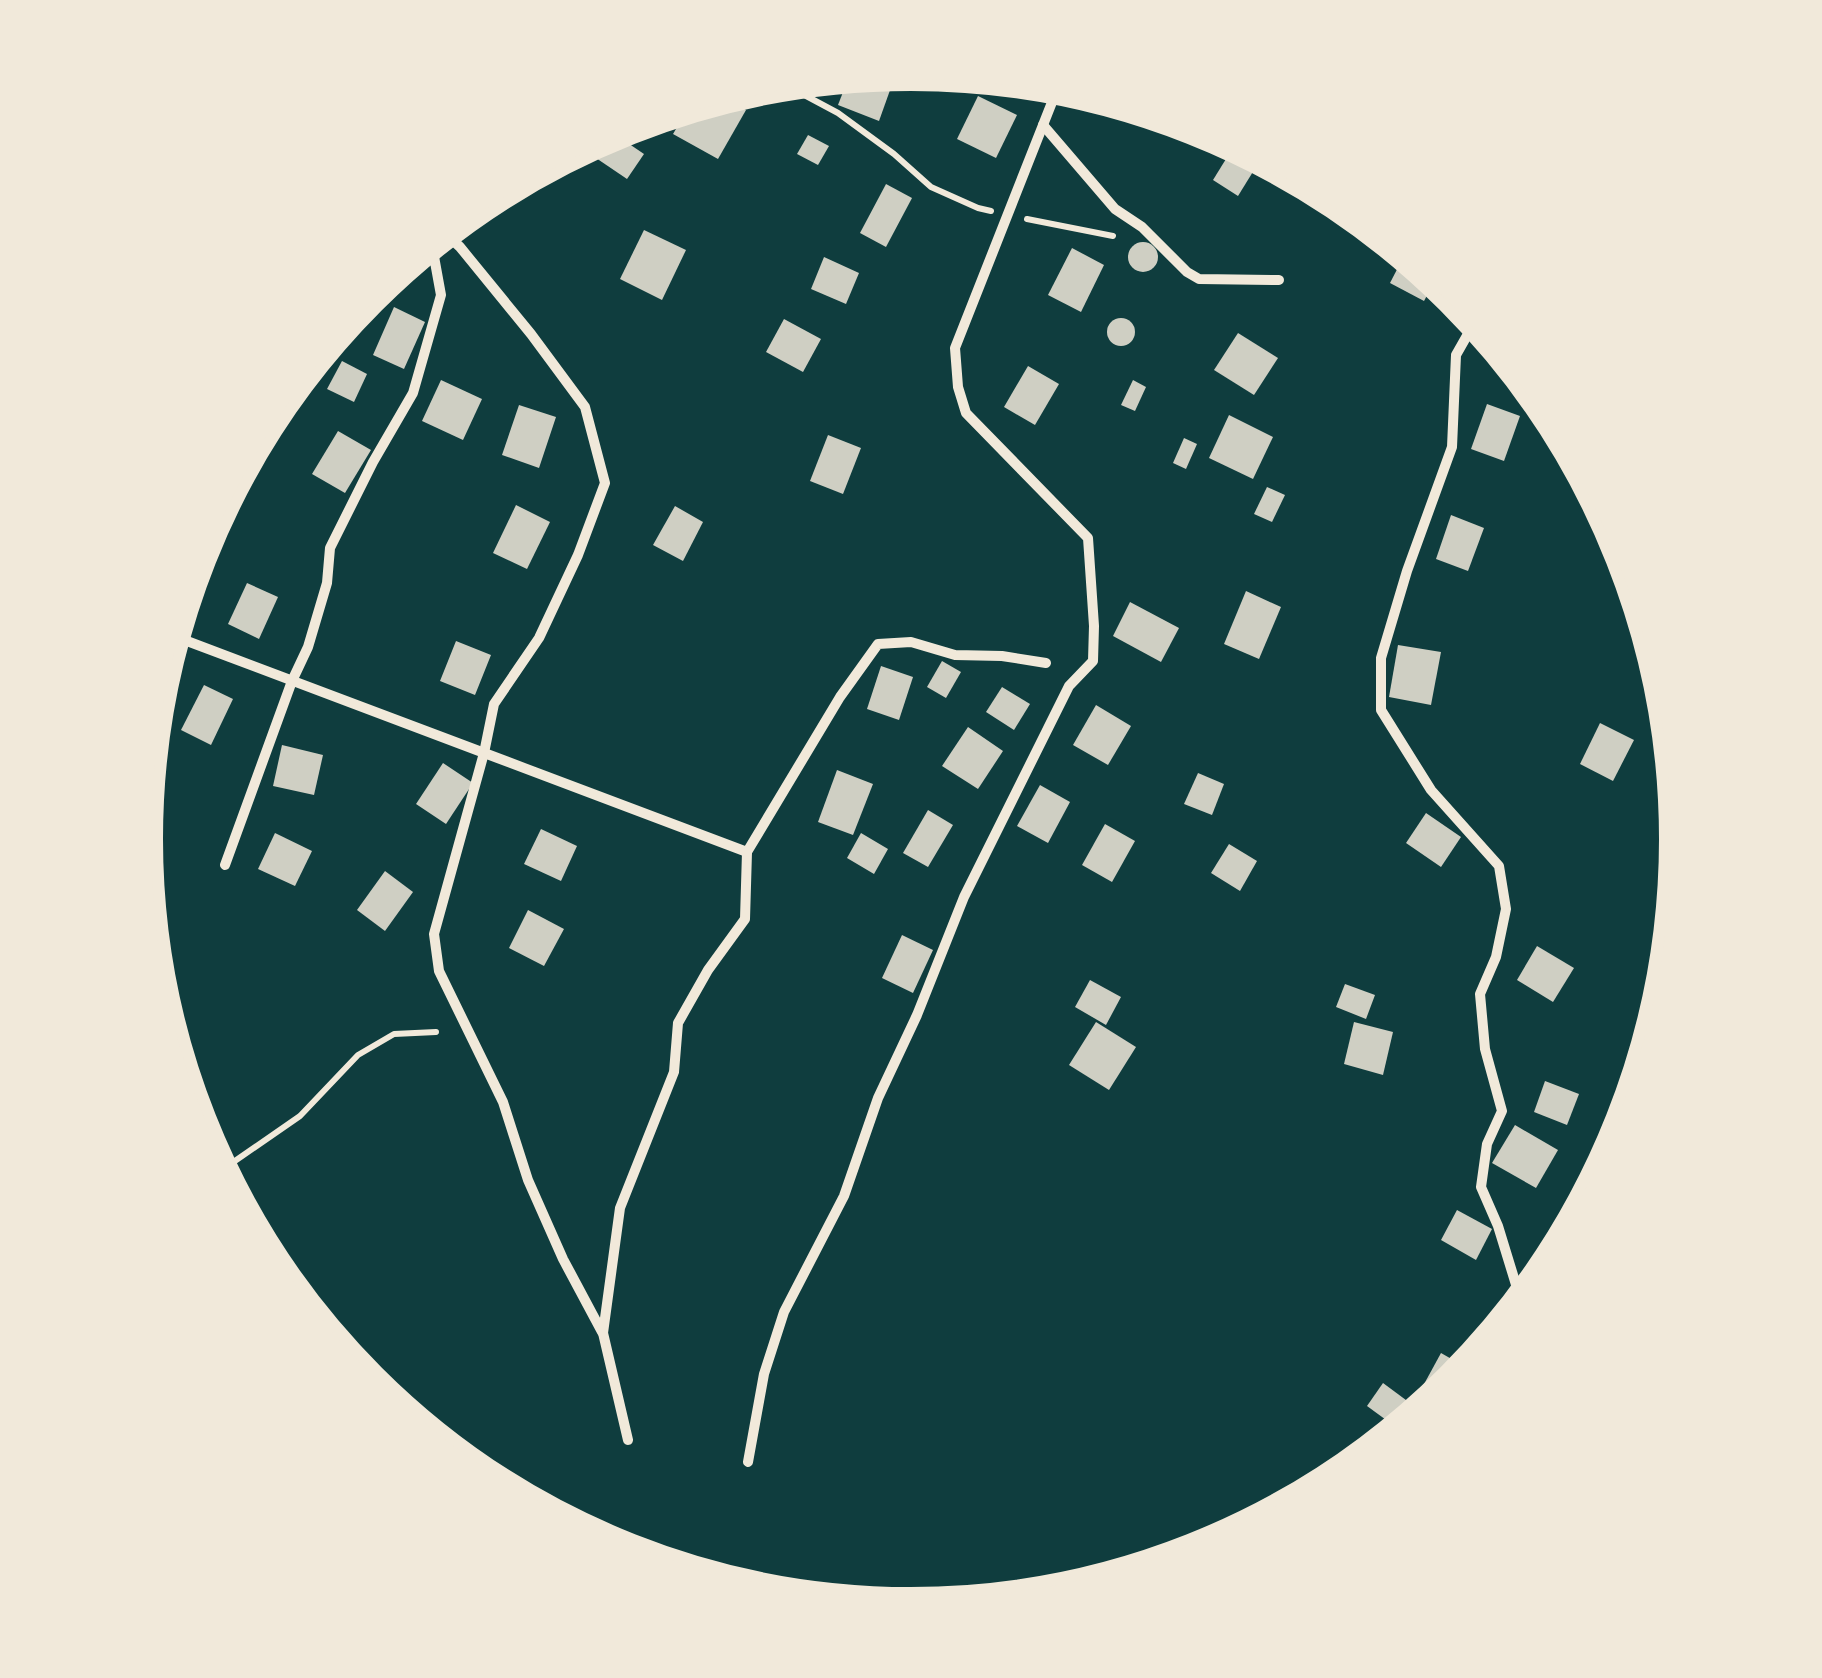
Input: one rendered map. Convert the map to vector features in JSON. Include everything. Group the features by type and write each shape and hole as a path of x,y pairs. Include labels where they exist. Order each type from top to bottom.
{"street":[{"path":"748,1462 764,1374 784,1312 844,1196 878,1098 964,897 1069,686 1093,660 1088,538 966,413 958,387 955,348 1054,98"},
{"path":"1044,125 1115,209 1142,227 1186,272 1199,278 1279,280"},
{"path":"453,240 531,334 585,408 605,484 539,638 494,704 434,934 438,971 503,1102 528,1180 563,1259 603,1333 628,1440"},
{"path":"226,865 292,681 308,647 327,583 330,548 413,392 440,296 434,256"},
{"path":"1469,332 1456,355 1452,447 1407,571 1381,658 1380,710 1431,790 1499,866 1506,910 1496,957 1480,994 1485,1049 1502,1111 1487,1144 1481,1187 1517,1287"},
{"path":"184,640 747,852"},
{"path":"603,1333 620,1208 674,1072 678,1023 708,970 746,919 747,852 840,697 878,644 911,642 955,655 1002,656 1046,664"}],"path":[{"path":"800,93 838,113 931,187 978,208 1114,236 1142,227"},
{"path":"231,1163 300,1116 358,1055 394,1034 436,1032"}],"building":[{"path":"892,86 879,121 838,105 844,88"},
{"path":"978,96 1017,115 996,158 957,139"},
{"path":"738,106 746,110 718,159 673,134 680,122"},
{"path":"808,135 829,146 818,165 797,154"},
{"path":"625,141 644,154 627,179 596,158"},
{"path":"1228,155 1255,169 1238,196 1213,180"},
{"path":"886,184 912,198 886,247 860,233"},
{"path":"644,230 686,250 662,300 620,279"},
{"path":"1143,242 1154,246 1158,257 1154,268 1143,272 1132,268 1128,257 1132,246"},
{"path":"1072,248 1104,265 1081,312 1048,295"},
{"path":"824,257 859,273 846,304 811,289"},
{"path":"1399,265 1429,292 1424,301 1390,283"},
{"path":"394,307 425,322 404,369 373,355"},
{"path":"1121,318 1131,322 1135,332 1131,342 1121,346 1111,342 1107,332 1111,322"},
{"path":"784,319 821,339 803,372 766,352"},
{"path":"1238,333 1278,358 1254,395 1214,370"},
{"path":"342,361 367,374 354,402 327,389"},
{"path":"1028,366 1059,384 1035,425 1004,407"},
{"path":"441,380 482,399 463,440 422,421"},
{"path":"1133,380 1146,387 1135,411 1121,405"},
{"path":"1487,404 1520,416 1504,461 1471,449"},
{"path":"519,405 556,417 539,468 502,455"},
{"path":"1229,415 1273,437 1253,479 1209,458"},
{"path":"338,431 371,450 345,493 312,474"},
{"path":"828,435 861,448 843,494 810,481"},
{"path":"1184,438 1197,444 1186,469 1173,463"},
{"path":"1267,487 1285,495 1272,522 1254,514"},
{"path":"516,505 550,522 527,569 493,553"},
{"path":"675,506 703,522 683,561 653,545"},
{"path":"1451,515 1484,528 1468,571 1436,559"},
{"path":"207,568 212,571 196,599"},
{"path":"247,583 278,597 259,639 228,624"},
{"path":"1246,591 1281,607 1259,659 1224,644"},
{"path":"1130,602 1179,628 1161,662 1113,636"},
{"path":"456,641 491,655 475,695 440,681"},
{"path":"1398,645 1441,652 1431,705 1389,697"},
{"path":"942,661 961,672 946,698 927,687"},
{"path":"881,666 913,677 899,720 867,709"},
{"path":"204,685 233,699 211,745 181,730"},
{"path":"1002,687 1030,704 1014,730 986,712"},
{"path":"1096,705 1131,726 1108,765 1073,745"},
{"path":"1600,723 1634,740 1613,781 1580,764"},
{"path":"968,727 1003,751 978,789 942,766"},
{"path":"282,745 323,755 314,795 273,786"},
{"path":"443,763 473,783 446,824 416,804"},
{"path":"837,770 873,784 853,835 818,822"},
{"path":"1198,773 1224,784 1212,815 1184,804"},
{"path":"1040,785 1070,802 1048,843 1017,826"},
{"path":"928,810 953,825 928,867 903,853"},
{"path":"1426,813 1461,837 1441,867 1406,843"},
{"path":"1105,824 1135,841 1112,882 1082,865"},
{"path":"541,829 577,846 561,881 524,864"},
{"path":"275,833 312,851 295,886 258,869"},
{"path":"861,833 888,849 874,874 847,858"},
{"path":"1229,844 1257,861 1240,891 1211,873"},
{"path":"385,871 413,892 385,931 357,910"},
{"path":"528,910 564,929 544,966 509,948"},
{"path":"902,935 933,950 913,993 882,978"},
{"path":"1537,946 1574,968 1553,1002 1517,980"},
{"path":"1090,980 1121,997 1106,1025 1075,1007"},
{"path":"1345,984 1375,995 1366,1019 1336,1007"},
{"path":"1096,1022 1136,1047 1109,1090 1069,1065"},
{"path":"1354,1022 1393,1032 1383,1075 1344,1064"},
{"path":"1545,1081 1579,1094 1567,1125 1534,1112"},
{"path":"1515,1125 1558,1150 1536,1188 1492,1163"},
{"path":"1457,1210 1492,1229 1476,1260 1441,1240"},
{"path":"1441,1353 1455,1361 1444,1372 1417,1397"},
{"path":"1383,1383 1410,1403 1389,1422 1367,1406"}]}
